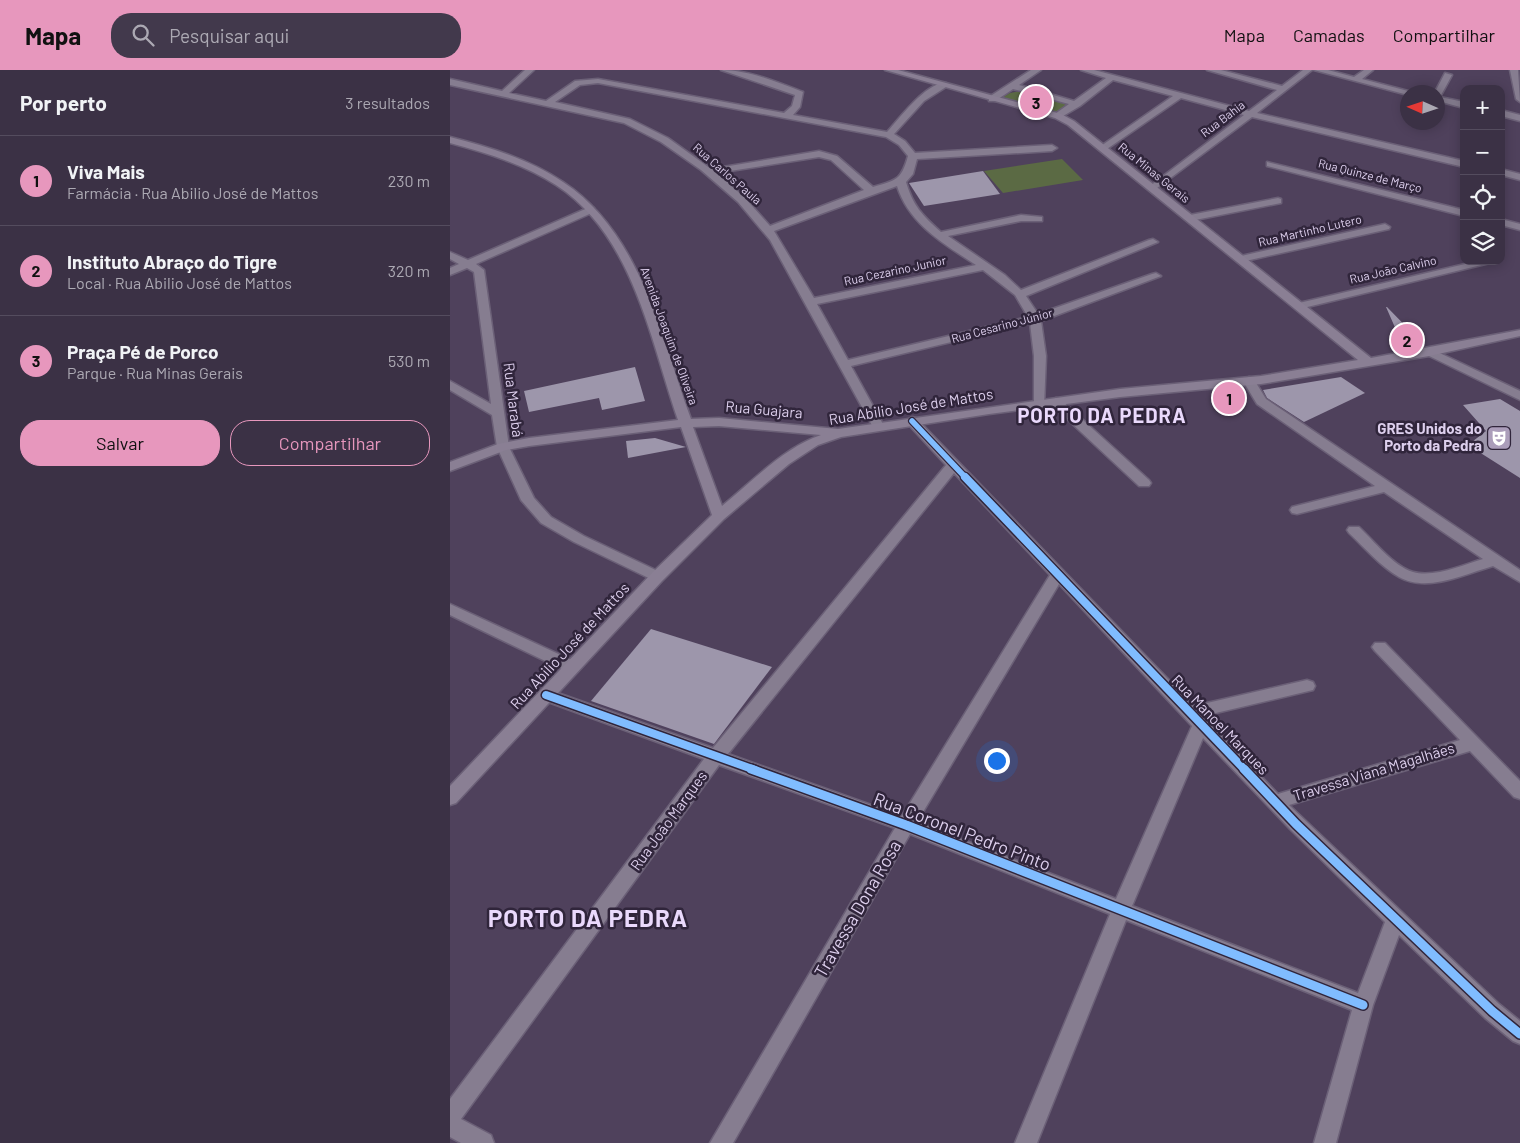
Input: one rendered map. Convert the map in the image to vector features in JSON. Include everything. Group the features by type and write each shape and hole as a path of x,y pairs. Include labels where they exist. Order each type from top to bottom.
{"main road":[{"name":"Rua Minas Gerais","path":"889,70 1058,116 1080,128 1368,362"},
{"name":"Avenida Joaquim de Oliveira","path":"451,142 523,163 562,185 590,210 622,252 634,277 719,516"},
{"name":"Rua Abilio José de Mattos","path":"450,798 657,577 719,516 799,450 839,433 878,426 1056,402 1249,381 1430,352 1520,333"},
{"name":"Rua Guajara","path":"450,467 503,447 556,437 686,423 719,422 839,433"}],"street":[{"path":"505,92 530,70"},
{"path":"725,70 775,84 800,94 796,107 786,116"},
{"path":"992,98 1037,70"},
{"path":"1085,70 1251,114 1460,163"},
{"path":"1211,70 1284,89"},
{"name":"Rua Bahia","path":"1153,188 1308,70"},
{"path":"1318,70 1400,90"},
{"path":"1355,80 1369,70"},
{"path":"1514,70 1520,99"},
{"path":"1443,85 1448,75"},
{"path":"1058,116 1111,78"},
{"path":"548,102 578,83 598,81 889,135 902,143 913,156"},
{"name":"Rua Carlos Paula","path":"450,82 599,113 649,130 680,149 733,193 768,230 811,302 878,426"},
{"path":"889,135 921,99 943,85"},
{"path":"1012,86 1077,104"},
{"path":"1104,148 1179,96"},
{"path":"1445,101 1460,104"},
{"path":"1505,114 1520,118"},
{"path":"913,156 1052,148"},
{"path":"708,172 819,154 834,158 871,190"},
{"path":"768,230 871,190 901,182 908,174 913,156"},
{"name":"Rua Quinze de Março","path":"1270,164 1460,212"},
{"path":"1505,173 1520,177"},
{"path":"901,182 902,192 913,210 940,235 985,266 1020,294 1035,319 1038,329 1040,404"},
{"path":"1190,218 1278,201"},
{"path":"450,272 590,210"},
{"path":"940,235 1021,218 1038,218"},
{"path":"1505,223 1520,227"},
{"name":"Rua Martinho Lutero","path":"1240,259 1385,227"},
{"path":"1020,294 1153,242"},
{"path":"450,255 469,264"},
{"name":"Rua Marabá","path":"469,264 479,270 503,447 528,500 546,520 579,539 657,577"},
{"name":"Rua João Calvino","path":"1299,306 1476,265"},
{"name":"Rua Cezarino Junior","path":"811,302 985,266"},
{"name":"Rua Cesarino Júnior","path":"845,364 1035,319 1156,276"},
{"path":"1430,352 1520,396"},
{"path":"1249,381 1261,401 1520,576"},
{"path":"450,385 499,414"},
{"path":"1056,402 1144,483"},
{"name":"Rua Manoel Marques","path":"912,422 1275,802 1492,1011 1520,1034"},
{"name":"Rua João Marques","path":"450,1117 717,755 954,464"},
{"path":"1297,510 1386,487"},
{"path":"1354,530 1401,571 1411,576 1431,577 1495,560"},
{"name":"Travessa Dona Rosa","path":"721,1143 906,825 1058,574"},
{"path":"450,609 572,667"},
{"path":"1380,647 1520,792"},
{"path":"1026,1143 1121,910 1195,718 1307,686"},
{"name":"Rua Coronel Pedro Pinto","path":"546,695 717,755 906,825 1363,1005"},
{"name":"Travessa Viana Magalhães","path":"1275,802 1474,743"},
{"path":"1325,1143 1363,1005 1396,920"},
{"path":"450,1126 483,1143"}],"green space":[{"path":"1021,91 1069,105 1056,113 1003,97 1010,93"},
{"path":"1062,159 1083,180 1003,193 984,171"}],"building":[{"path":"983,171 1000,194 924,206 909,183"},
{"path":"1386,307 1425,346 1405,350 1390,333 1397,332"},
{"path":"635,367 645,401 602,410 599,398 529,412 524,391"},
{"path":"1341,377 1365,393 1304,422 1267,398 1263,390"},
{"name":"GRES Unidos do Porto da Pedra","path":"1500,399 1520,411 1520,478 1468,445 1486,431 1463,405"},
{"path":"655,438 686,447 628,458 626,441"},
{"path":"651,629 772,667 714,744 591,701"}],"cycle path":[{"path":"912,421 1296,824 1492,1011 1520,1034"},
{"path":"546,695 906,825 1363,1005"}],"place":[{"name":"Praça Pé de Porco","path":"1036,102"},
{"name":"Instituto Abraço do Tigre","path":"1407,340"},
{"name":"Viva Mais","path":"1229,398"},
{"name":"GRES Unidos do Porto da Pedra","path":"1499,438"}],"district":[{"name":"PORTO DA PEDRA","path":"1102,416"},
{"name":"PORTO DA PEDRA","path":"588,919"}]}
